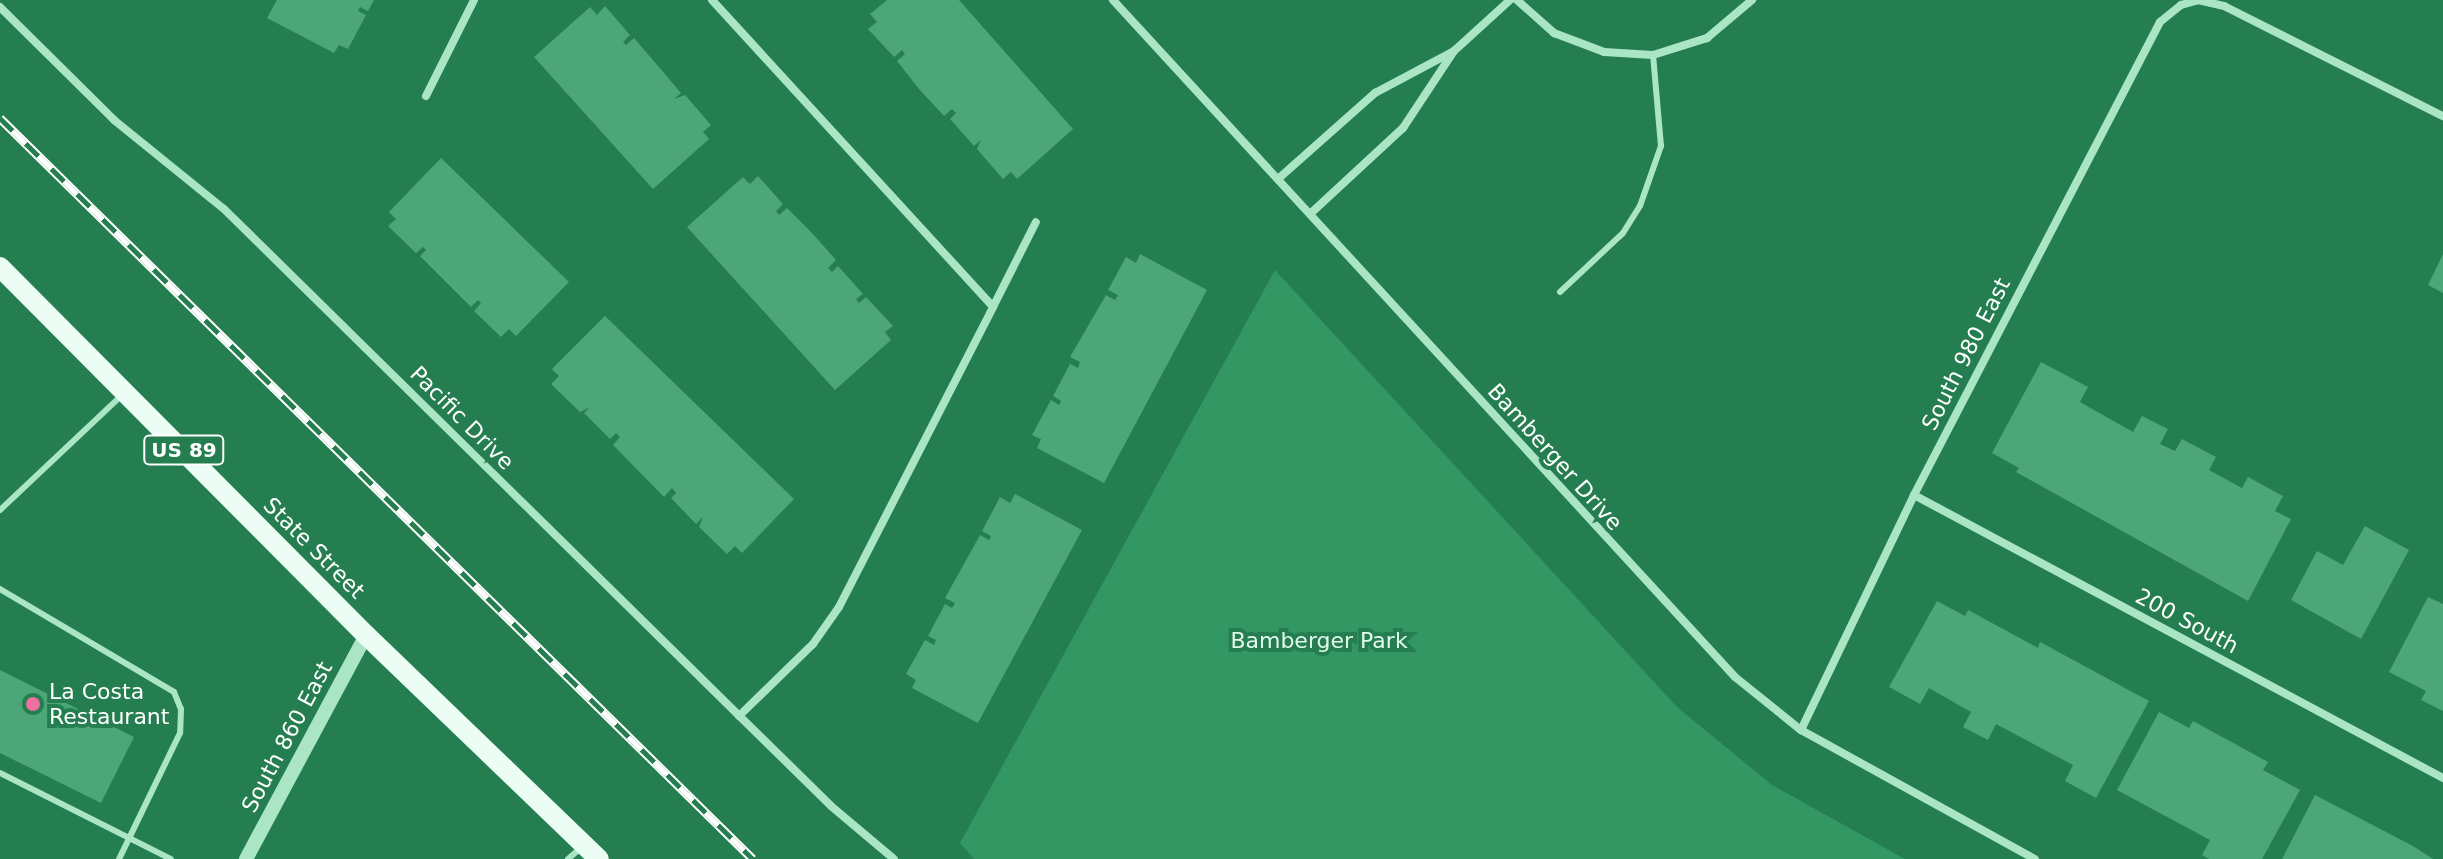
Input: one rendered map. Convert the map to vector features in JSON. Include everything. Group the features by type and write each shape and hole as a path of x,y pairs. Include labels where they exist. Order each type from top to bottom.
{"main road":[{"name":"State Street","path":"0,267 366,635 592,852"}],"street":[{"path":"426,96 474,0"},
{"path":"712,0 993,307"},
{"name":"Bamberger Drive","path":"1113,0 1735,677 1801,730 2035,859"},
{"path":"1310,214 1403,128 1454,51 1510,0"},
{"path":"1517,0 1554,33 1604,52 1653,55 1707,38 1752,0"},
{"name":"South 980 East","path":"1801,730 1914,495 2147,41 2181,5 2198,0 2224,6 2443,116"},
{"name":"Pacific Drive","path":"0,7 114,120 224,209 739,716 894,859"},
{"path":"1278,179 1375,93 1454,51"},
{"path":"739,716 813,644 839,607 1036,222"},
{"name":"200 South","path":"1914,495 2443,778"},
{"name":"South 860 East","path":"246,859 366,635"}],"lane":[{"path":"1560,292 1623,233 1640,206 1661,146 1653,55"},
{"path":"0,510 126,392"},
{"path":"0,589 174,692 181,709 180,733 119,859"},
{"path":"0,773 171,859"},
{"path":"568,859 592,852"}],"green space":[{"name":"Bamberger Park","path":"1275,270 1677,707 1772,785 1905,859 974,859 960,843"}],"building":[{"path":"277,0 374,0 368,11 360,7 358,11 366,15 348,49 339,45 334,53 267,18"},
{"path":"887,0 959,0 1073,129 1017,179 1011,172 1003,179 977,149 981,140 974,146 950,119 956,113 952,109 944,116 897,61 905,54 902,50 894,57 868,29 877,22 870,14"},
{"path":"605,6 630,35 623,42 626,45 634,38 681,93 674,99 685,95 711,125 703,132 709,139 653,189 534,57 590,7 597,15"},
{"path":"441,158 569,282 516,336 509,329 501,337 474,311 481,303 478,300 471,307 420,256 426,250 423,247 416,253 388,226 396,219 389,212"},
{"path":"758,176 783,204 776,211 779,215 787,208 836,260 828,268 832,272 838,266 863,294 856,299 859,303 866,297 893,326 885,332 891,340 835,390 687,227 743,177 750,184"},
{"path":"1140,254 1207,290 1104,483 1037,448 1041,439 1032,435 1051,400 1059,405 1061,401 1053,396 1070,364 1078,368 1080,362 1070,357 1106,295 1115,300 1118,295 1108,290 1126,257 1136,263"},
{"path":"2443,254 2443,293 2428,285"},
{"path":"605,316 794,499 742,553 735,546 727,554 699,527 703,517 696,524 671,498 676,493 672,488 664,497 613,445 620,437 616,433 610,439 584,413 590,407 580,412 551,384 559,376 552,369"},
{"path":"2041,362 2088,387 2080,402 2133,432 2142,416 2168,429 2160,444 2175,451 2182,439 2216,457 2209,470 2242,488 2248,477 2283,496 2275,511 2291,519 2248,601 2016,472 2019,468 1992,453"},
{"path":"1015,494 1082,530 978,723 912,688 916,680 906,674 925,640 934,645 936,640 928,636 945,604 952,608 955,603 945,598 980,535 989,540 991,536 982,531 1000,497 1010,503"},
{"path":"2365,526 2409,550 2361,639 2291,600 2317,551 2343,565"},
{"path":"2428,597 2443,604 2443,711 2421,700 2426,691 2389,672"},
{"path":"1937,601 1965,616 1968,610 2038,648 2040,642 2149,701 2096,798 2065,781 2073,765 1996,724 1988,740 1963,727 1971,712 1929,688 1920,704 1889,687"},
{"name":"La Costa Restaurant","path":"0,670 134,737 101,803 0,753"},
{"path":"2159,712 2189,728 2193,721 2268,762 2263,770 2300,790 2262,859 2209,859 2202,855 2210,840 2117,790"},
{"path":"2315,795 2413,846 2433,859 2282,859"}],"railway":[{"path":"0,118 753,859"}],"place":[{"name":"La Costa Restaurant","path":"33,704"}]}
